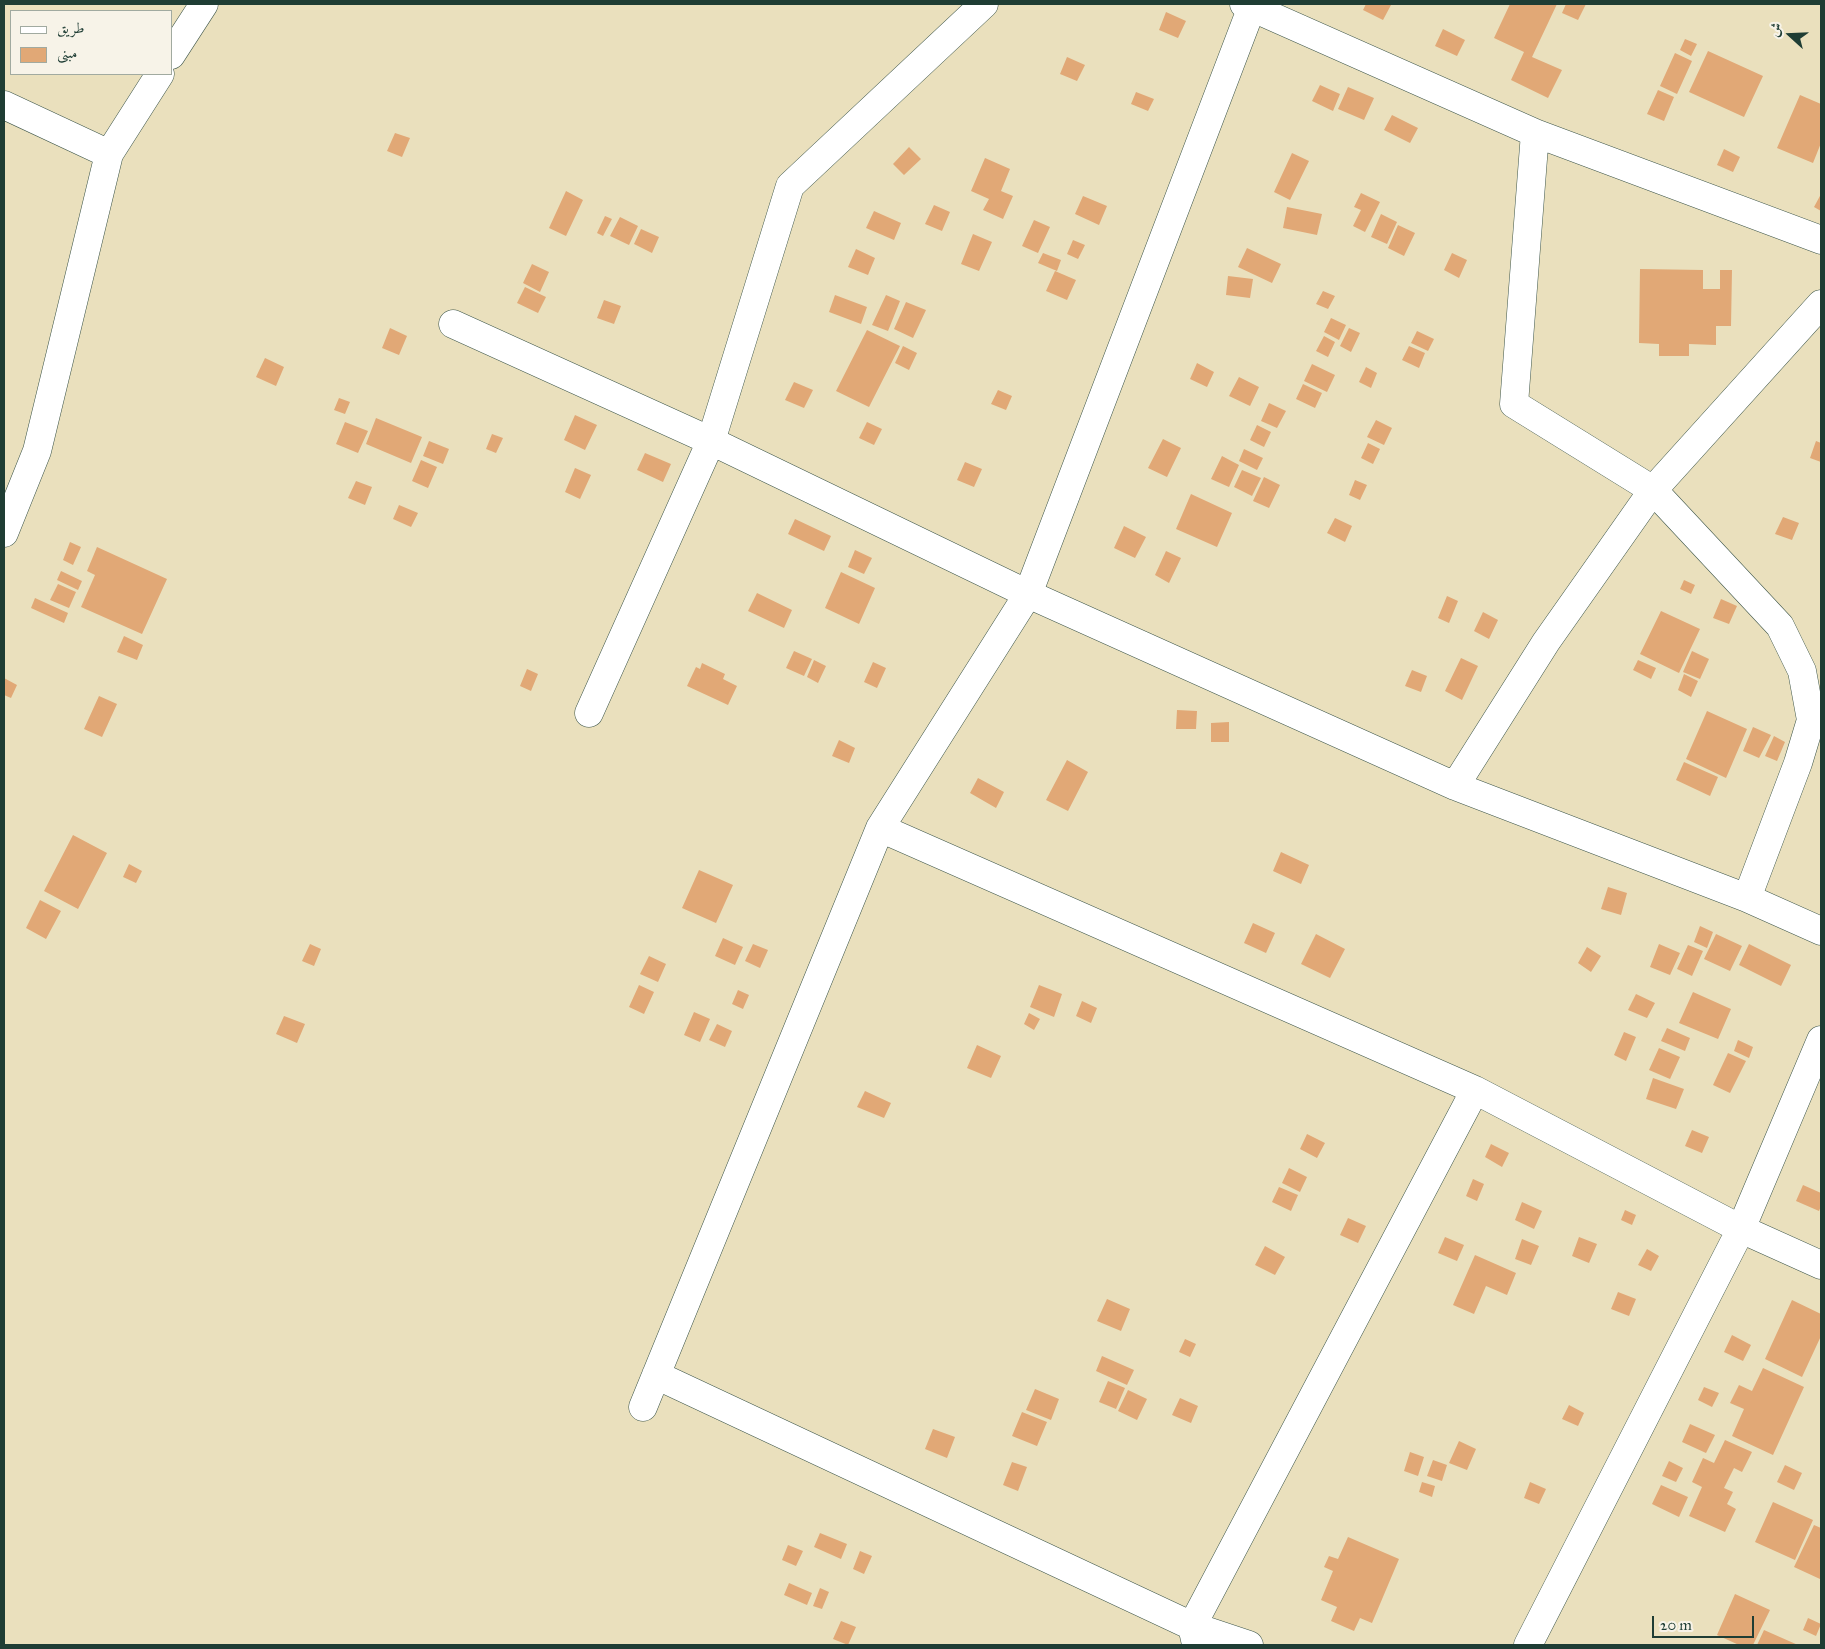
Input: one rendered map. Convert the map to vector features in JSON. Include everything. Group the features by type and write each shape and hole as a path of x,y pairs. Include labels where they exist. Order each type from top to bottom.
{"street":[{"path":"172,53 204,4"},
{"path":"588,713 710,441 790,186 984,4"},
{"path":"643,1407 880,828 1028,594 1249,5 1535,133 1821,240"},
{"path":"4,533 37,451 109,154 159,75"},
{"path":"4,105 109,154"},
{"path":"1535,133 1514,404 1653,490 1780,626 1802,670 1811,720 1798,763 1746,898"},
{"path":"1455,786 1546,642 1653,490 1821,304"},
{"path":"453,324 710,441 1028,594 1455,786 1746,898 1821,931"},
{"path":"880,828 1475,1090 1741,1229 1821,1265"},
{"path":"1528,1645 1741,1229 1821,1040"},
{"path":"1194,1636 1475,1090"},
{"path":"656,1376 1194,1636 1249,1645"}],"building":[{"path":"1366,4 1391,5 1383,20 1363,10"},
{"path":"1510,4 1557,4 1532,57 1562,70 1548,98 1511,80 1524,52 1494,38"},
{"path":"1566,4 1586,4 1578,20 1562,13"},
{"path":"1166,12 1186,21 1178,38 1159,30"},
{"path":"1443,29 1465,40 1457,56 1435,46"},
{"path":"1685,39 1697,44 1691,56 1680,50"},
{"path":"1708,51 1763,76 1744,117 1689,92"},
{"path":"1675,53 1692,61 1677,94 1660,86"},
{"path":"1067,57 1085,65 1077,81 1060,74"},
{"path":"1320,85 1340,94 1333,111 1312,101"},
{"path":"1348,87 1374,98 1364,120 1338,109"},
{"path":"1658,90 1674,97 1664,121 1647,114"},
{"path":"1136,92 1154,99 1148,111 1131,104"},
{"path":"1800,95 1821,104 1821,143 1813,163 1777,148"},
{"path":"1392,115 1418,128 1410,143 1384,130"},
{"path":"395,133 410,138 402,157 387,151"},
{"path":"909,147 921,159 904,175 893,164"},
{"path":"1724,149 1740,157 1733,172 1717,165"},
{"path":"1292,153 1309,161 1290,200 1274,192"},
{"path":"985,158 1010,169 1001,191 1013,196 1003,219 983,210 989,199 971,191"},
{"path":"566,191 583,200 566,236 549,228"},
{"path":"1361,193 1380,202 1365,232 1353,226 1361,210 1354,207"},
{"path":"1821,194 1821,211 1814,207"},
{"path":"1083,196 1107,206 1099,225 1075,214"},
{"path":"934,205 950,212 942,231 925,224"},
{"path":"1287,207 1322,214 1317,235 1283,228"},
{"path":"874,211 901,223 894,240 866,228"},
{"path":"1381,214 1397,222 1387,244 1371,237"},
{"path":"605,216 612,219 603,236 597,233"},
{"path":"620,217 638,226 629,245 610,236"},
{"path":"1034,220 1050,227 1038,253 1022,246"},
{"path":"1398,225 1415,233 1404,256 1388,248"},
{"path":"641,229 659,237 652,253 634,244"},
{"path":"973,234 992,242 979,271 961,264"},
{"path":"1073,240 1085,245 1078,259 1067,254"},
{"path":"1247,248 1281,264 1272,283 1238,267"},
{"path":"856,249 875,258 868,275 848,267"},
{"path":"1043,253 1061,260 1057,271 1038,263"},
{"path":"1452,253 1467,260 1459,278 1444,270"},
{"path":"532,264 549,272 540,292 523,283"},
{"path":"1640,269 1703,270 1703,289 1720,289 1720,270 1732,270 1731,326 1716,326 1716,345 1689,344 1689,356 1659,356 1659,344 1639,343"},
{"path":"1055,271 1076,280 1067,300 1046,291"},
{"path":"1228,276 1253,279 1250,298 1226,295"},
{"path":"525,287 546,297 538,313 517,303"},
{"path":"1323,291 1335,296 1328,309 1316,304"},
{"path":"835,295 867,307 861,324 829,312"},
{"path":"886,295 900,301 888,331 872,325"},
{"path":"604,300 621,306 614,324 597,318"},
{"path":"906,302 926,310 913,338 894,329"},
{"path":"1331,318 1346,325 1339,340 1324,332"},
{"path":"390,328 407,336 399,355 382,348"},
{"path":"1349,328 1360,333 1351,352 1340,346"},
{"path":"867,330 900,346 869,407 836,391"},
{"path":"1417,331 1434,339 1428,351 1411,343"},
{"path":"1324,336 1335,342 1328,357 1316,351"},
{"path":"903,346 917,353 909,370 895,363"},
{"path":"1409,346 1425,353 1419,368 1402,360"},
{"path":"265,358 284,367 276,386 256,377"},
{"path":"1197,363 1214,372 1207,387 1190,379"},
{"path":"1312,364 1335,375 1327,392 1304,381"},
{"path":"1366,367 1377,373 1371,388 1359,382"},
{"path":"1239,377 1259,387 1250,406 1229,396"},
{"path":"794,382 813,390 804,408 785,400"},
{"path":"1303,384 1322,393 1315,408 1296,399"},
{"path":"998,390 1012,396 1006,410 991,404"},
{"path":"339,398 350,402 345,414 334,410"},
{"path":"1269,403 1286,411 1277,428 1261,421"},
{"path":"575,415 597,425 585,450 564,440"},
{"path":"376,418 422,437 411,463 366,444"},
{"path":"1376,420 1392,428 1384,445 1367,437"},
{"path":"345,422 368,431 358,453 336,444"},
{"path":"867,422 882,429 874,445 859,438"},
{"path":"1257,425 1271,432 1264,447 1250,440"},
{"path":"492,434 503,438 496,453 486,449"},
{"path":"1163,439 1181,448 1167,477 1148,468"},
{"path":"429,441 449,449 443,464 423,456"},
{"path":"1816,441 1821,443 1821,462 1810,458"},
{"path":"1368,443 1380,449 1373,464 1361,458"},
{"path":"1244,449 1263,458 1257,470 1239,461"},
{"path":"645,453 671,464 663,482 637,470"},
{"path":"1222,456 1239,465 1229,487 1211,479"},
{"path":"421,460 437,467 428,488 412,481"},
{"path":"965,462 982,469 974,487 957,480"},
{"path":"575,468 591,475 580,499 565,492"},
{"path":"1242,470 1261,478 1252,496 1234,487"},
{"path":"1264,477 1280,485 1269,508 1253,501"},
{"path":"1355,480 1367,485 1360,500 1349,495"},
{"path":"356,481 372,487 365,505 348,498"},
{"path":"1191,494 1232,513 1217,547 1176,529"},
{"path":"399,505 418,513 411,527 393,519"},
{"path":"1783,517 1799,523 1792,540 1775,534"},
{"path":"1335,518 1352,526 1345,542 1327,533"},
{"path":"795,519 831,536 824,551 788,534"},
{"path":"1124,526 1146,537 1135,558 1114,548"},
{"path":"70,542 81,547 73,565 63,560"},
{"path":"97,547 167,579 142,634 81,607 95,575 87,571"},
{"path":"855,550 872,558 864,574 848,567"},
{"path":"1166,551 1181,558 1169,583 1155,575"},
{"path":"61,571 82,581 78,590 57,580"},
{"path":"841,572 875,588 859,624 825,608"},
{"path":"1684,580 1695,585 1691,594 1680,589"},
{"path":"58,584 76,592 69,608 50,600"},
{"path":"757,593 792,610 784,628 748,611"},
{"path":"1447,596 1458,601 1449,623 1438,618"},
{"path":"35,598 68,613 64,623 31,608"},
{"path":"1721,599 1737,606 1729,624 1713,618"},
{"path":"1661,611 1700,629 1679,673 1640,654"},
{"path":"1483,612 1498,620 1489,639 1474,631"},
{"path":"124,636 143,645 137,660 117,652"},
{"path":"794,651 812,659 804,676 786,668"},
{"path":"1692,651 1709,659 1700,679 1683,672"},
{"path":"1461,658 1478,666 1462,700 1445,691"},
{"path":"814,660 826,666 818,683 807,677"},
{"path":"1638,660 1656,668 1651,679 1633,670"},
{"path":"873,662 886,668 877,688 864,682"},
{"path":"702,663 725,674 723,679 737,686 728,705 687,686 696,667 700,669"},
{"path":"527,669 538,674 531,691 520,686"},
{"path":"1412,670 1427,676 1421,692 1405,686"},
{"path":"1684,674 1698,681 1691,697 1678,690"},
{"path":"4,678 17,685 11,698 4,695"},
{"path":"99,696 117,704 102,737 84,729"},
{"path":"1177,710 1197,711 1196,729 1176,729"},
{"path":"1707,711 1747,729 1726,778 1686,759"},
{"path":"1229,722 1229,742 1211,742 1211,723"},
{"path":"1753,727 1771,735 1759,758 1743,751"},
{"path":"1774,736 1785,742 1777,761 1765,756"},
{"path":"839,740 855,748 849,763 832,756"},
{"path":"1067,760 1088,772 1068,811 1046,800"},
{"path":"1684,762 1718,777 1710,796 1676,780"},
{"path":"978,778 1004,792 996,808 970,793"},
{"path":"73,835 107,853 78,909 44,891"},
{"path":"1281,852 1309,865 1301,884 1273,871"},
{"path":"129,864 142,871 136,883 123,877"},
{"path":"699,870 733,885 716,923 682,908"},
{"path":"1608,887 1627,893 1621,915 1601,909"},
{"path":"40,900 61,911 46,939 26,928"},
{"path":"1253,923 1275,933 1266,953 1244,943"},
{"path":"1700,926 1713,932 1707,948 1694,942"},
{"path":"1316,934 1345,949 1330,978 1301,964"},
{"path":"1716,934 1742,946 1730,971 1704,959"},
{"path":"723,938 743,947 735,965 715,956"},
{"path":"310,944 321,949 314,966 302,961"},
{"path":"753,944 768,950 760,968 745,961"},
{"path":"1659,944 1680,953 1670,975 1650,967"},
{"path":"1749,944 1791,965 1781,986 1739,965"},
{"path":"1688,945 1703,951 1692,976 1677,969"},
{"path":"1587,947 1601,956 1591,972 1578,963"},
{"path":"649,956 666,964 658,982 640,974"},
{"path":"639,985 654,992 644,1014 629,1007"},
{"path":"1039,985 1062,994 1054,1017 1030,1007"},
{"path":"738,990 749,995 743,1009 732,1004"},
{"path":"1693,992 1731,1009 1718,1039 1679,1023"},
{"path":"1636,994 1655,1003 1647,1018 1628,1010"},
{"path":"1082,1001 1097,1008 1091,1023 1076,1016"},
{"path":"694,1012 710,1019 700,1042 684,1035"},
{"path":"1029,1013 1040,1019 1034,1030 1024,1024"},
{"path":"284,1016 305,1024 297,1043 276,1034"},
{"path":"717,1024 732,1031 725,1047 709,1040"},
{"path":"1667,1028 1690,1038 1685,1051 1661,1041"},
{"path":"1624,1032 1636,1037 1626,1061 1614,1055"},
{"path":"1738,1040 1753,1047 1749,1058 1734,1051"},
{"path":"977,1045 1001,1056 991,1078 967,1068"},
{"path":"1659,1048 1680,1057 1670,1079 1649,1070"},
{"path":"1728,1053 1746,1061 1730,1093 1713,1085"},
{"path":"1653,1078 1684,1089 1676,1109 1646,1099"},
{"path":"865,1091 891,1103 884,1118 857,1107"},
{"path":"1692,1130 1709,1137 1702,1153 1685,1146"},
{"path":"1307,1134 1325,1143 1317,1158 1300,1149"},
{"path":"1491,1144 1509,1153 1502,1167 1485,1157"},
{"path":"1289,1168 1307,1177 1300,1192 1282,1183"},
{"path":"1473,1179 1484,1184 1477,1201 1466,1196"},
{"path":"1803,1185 1821,1193 1819,1211 1796,1201"},
{"path":"1279,1187 1298,1195 1291,1211 1272,1202"},
{"path":"1522,1202 1542,1211 1534,1229 1515,1220"},
{"path":"1625,1210 1636,1215 1632,1225 1621,1220"},
{"path":"1348,1218 1366,1226 1358,1243 1340,1235"},
{"path":"1445,1237 1464,1245 1457,1261 1438,1253"},
{"path":"1579,1237 1597,1244 1589,1263 1572,1256"},
{"path":"1522,1239 1539,1246 1531,1265 1515,1259"},
{"path":"1265,1246 1285,1257 1275,1275 1255,1265"},
{"path":"1647,1249 1659,1256 1651,1271 1638,1265"},
{"path":"1475,1255 1516,1273 1507,1295 1486,1286 1474,1314 1453,1305"},
{"path":"1618,1292 1636,1299 1629,1316 1611,1309"},
{"path":"1107,1299 1130,1309 1121,1331 1097,1321"},
{"path":"1792,1300 1821,1314 1821,1336 1802,1377 1765,1359"},
{"path":"1732,1335 1751,1345 1743,1361 1724,1352"},
{"path":"1185,1339 1196,1344 1190,1357 1179,1352"},
{"path":"1102,1356 1134,1370 1127,1385 1096,1371"},
{"path":"1763,1368 1804,1387 1773,1455 1732,1436 1744,1409 1730,1403 1739,1385 1752,1391"},
{"path":"1108,1381 1125,1388 1116,1409 1099,1402"},
{"path":"1704,1387 1719,1393 1712,1407 1698,1400"},
{"path":"1035,1389 1059,1399 1051,1420 1026,1410"},
{"path":"1128,1390 1147,1399 1137,1420 1118,1411"},
{"path":"1180,1398 1198,1406 1191,1423 1172,1415"},
{"path":"1569,1405 1584,1413 1578,1426 1562,1419"},
{"path":"1022,1412 1047,1422 1037,1446 1012,1436"},
{"path":"1690,1424 1715,1435 1706,1453 1682,1442"},
{"path":"933,1429 955,1437 947,1458 925,1449"},
{"path":"1725,1440 1752,1452 1742,1472 1734,1468 1724,1488 1733,1492 1727,1504 1736,1509 1725,1532 1689,1516 1702,1487 1692,1482 1703,1458 1714,1463"},
{"path":"1459,1441 1476,1449 1467,1470 1449,1463"},
{"path":"1410,1452 1424,1457 1418,1476 1404,1471"},
{"path":"1433,1460 1447,1465 1442,1481 1427,1476"},
{"path":"1669,1461 1683,1468 1676,1482 1662,1476"},
{"path":"1012,1462 1027,1467 1018,1491 1003,1485"},
{"path":"1785,1465 1802,1473 1794,1490 1777,1482"},
{"path":"1422,1482 1435,1486 1432,1497 1419,1492"},
{"path":"1530,1482 1546,1489 1539,1504 1524,1498"},
{"path":"1661,1485 1688,1497 1679,1517 1652,1504"},
{"path":"1773,1502 1813,1520 1795,1560 1755,1542"},
{"path":"1814,1525 1821,1528 1820,1579 1794,1567"},
{"path":"820,1533 847,1544 841,1559 814,1547"},
{"path":"1348,1537 1399,1559 1372,1623 1360,1618 1354,1631 1331,1621 1337,1607 1321,1600 1333,1571 1324,1567 1329,1556 1338,1559"},
{"path":"788,1545 803,1551 796,1566 782,1560"},
{"path":"860,1551 872,1556 864,1574 853,1569"},
{"path":"789,1583 812,1593 807,1605 784,1595"},
{"path":"820,1588 829,1592 822,1609 813,1606"},
{"path":"1735,1594 1770,1610 1753,1645 1739,1645 1717,1635"},
{"path":"1808,1618 1821,1624 1816,1636 1803,1630"},
{"path":"841,1621 856,1627 848,1645 833,1639"},
{"path":"1764,1630 1798,1645 1757,1645"}]}
